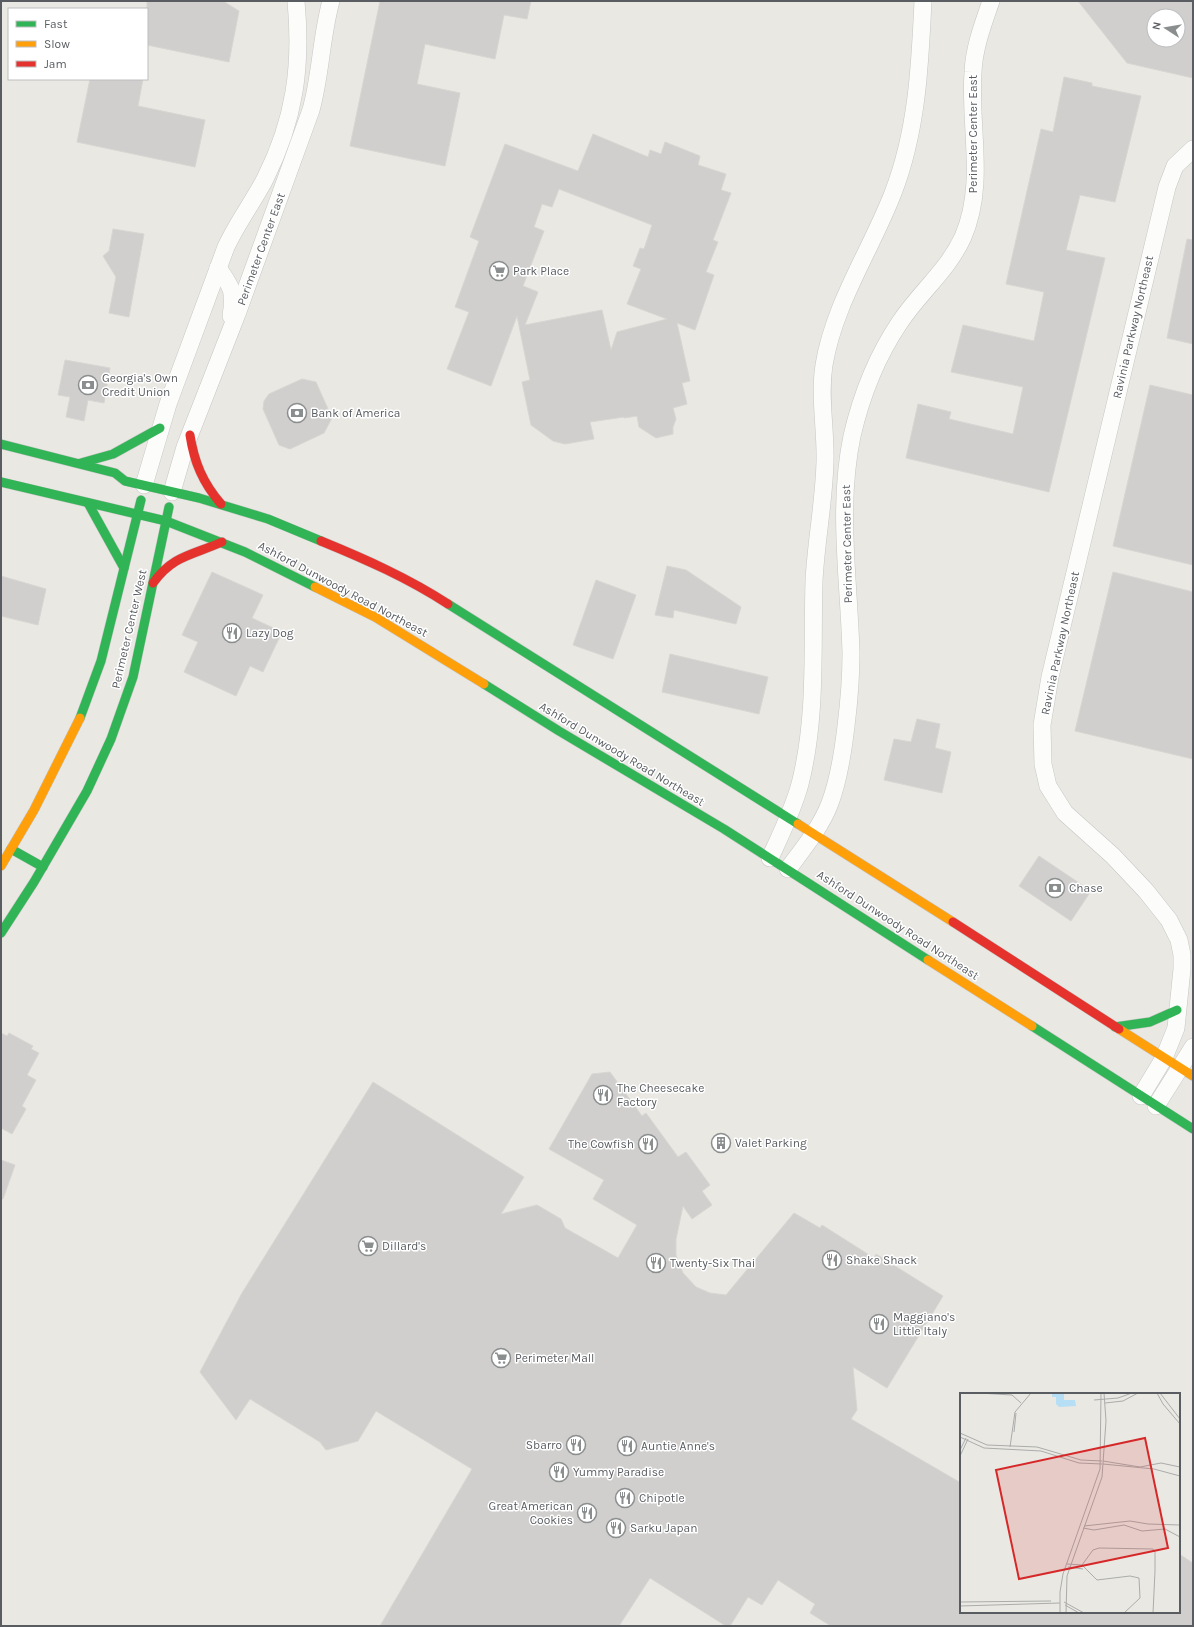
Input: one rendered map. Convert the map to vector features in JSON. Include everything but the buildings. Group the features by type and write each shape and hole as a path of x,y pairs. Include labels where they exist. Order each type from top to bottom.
{"main road":[{"path":"78,464 97,461 131,446 160,428"},
{"path":"190,435 196,466 208,489 221,504"},
{"path":"1,444 115,473 125,481 221,504 309,535 363,558 430,592 813,833 1186,1072"},
{"name":"Ashford Dunwoody Road Northeast","path":"1,482 166,521 222,542 339,599 411,638 559,731 770,858 1193,1129"},
{"name":"Perimeter Center West","path":"1,866 55,769 81,716 101,661 144,485"},
{"name":"Perimeter Center West","path":"1,933 43,867 87,791 111,739 133,676 172,492"},
{"path":"88,503 124,568"},
{"path":"152,584 163,570 174,561 186,554 209,548 222,542"},
{"path":"11,849 43,867"},
{"path":"1115,1027 1150,1022 1177,1010"}],"street":[{"name":"Perimeter Center East","path":"172,492 179,464 228,338 315,97 330,1"},
{"name":"Perimeter Center East","path":"770,858 789,818 800,783 807,749 812,711 814,672 814,579 824,488 825,436 822,384 828,343 836,320 893,194 904,162 915,112 923,1"},
{"name":"Perimeter Center East","path":"788,870 829,806 837,785 845,733 850,681 850,652 844,509 846,479 852,436 860,407 877,363 901,321 945,268 963,236 974,197 976,157 973,114 973,71 981,29 991,1"},
{"name":"Perimeter Center East","path":"144,485 160,428 226,247 235,228 265,179 289,118 296,82 298,49 297,5"},
{"path":"297,5 305,16 308,30 306,76 300,142"},
{"name":"Ravinia Parkway Northeast","path":"1141,1096 1164,1058 1176,1028 1182,955 1186,939 1146,891 1113,856 1066,813 1048,786 1043,764 1042,726 1050,676 1167,187 1175,166 1193,149"},
{"path":"218,268 231,286 233,297 228,338"},
{"path":"821,510 826,509 831,504 846,479"},
{"path":"821,510 826,512 838,524 845,547"},
{"path":"1156,1106 1186,1072 1193,1047"}],"traffic: fast":[{"path":"81,463 113,454 160,428"},
{"path":"1,444 115,473 125,481 199,498 268,519 321,541"},
{"path":"1,482 166,521 245,552 315,587"},
{"path":"80,718 101,661 141,500"},
{"path":"88,503 124,568"},
{"path":"1,933 34,882 87,791 111,739 133,677 169,507"},
{"path":"448,604 798,824"},
{"path":"484,684 559,731 724,829 928,960"},
{"path":"11,849 43,867"},
{"path":"1115,1027 1150,1022 1177,1010"},
{"path":"1032,1026 1193,1129"}],"traffic: slow":[{"path":"315,587 375,617 484,684"},
{"path":"1,866 34,810 80,718"},
{"path":"798,824 953,922"},
{"path":"928,960 1032,1026"},
{"path":"1119,1029 1193,1076"}],"traffic: jam":[{"path":"190,435 200,472 209,488 221,504"},
{"path":"321,541 386,570 448,604"},
{"path":"153,583 176,561 222,542"},
{"path":"953,922 1119,1029"}],"place":[{"name":"Park Place","path":"499,271"},
{"name":"Georgia's Own Credit Union","path":"88,385"},
{"name":"Bank of America","path":"297,413"},
{"name":"Lazy Dog","path":"232,633"},
{"name":"Chase","path":"1055,888"},
{"name":"The Cheesecake Factory","path":"603,1095"},
{"name":"Valet Parking","path":"721,1143"},
{"name":"The Cowfish","path":"648,1144"},
{"name":"Dillard's","path":"368,1246"},
{"name":"Shake Shack","path":"832,1260"},
{"name":"Twenty-Six Thai","path":"656,1263"},
{"name":"Maggiano's Little Italy","path":"879,1324"},
{"name":"Perimeter Mall","path":"501,1358"},
{"name":"Sbarro","path":"576,1445"},
{"name":"Auntie Anne's","path":"627,1446"},
{"name":"Yummy Paradise","path":"559,1472"},
{"name":"Chipotle","path":"625,1498"},
{"name":"Great American Cookies","path":"587,1513"},
{"name":"Sarku Japan","path":"616,1528"}]}
